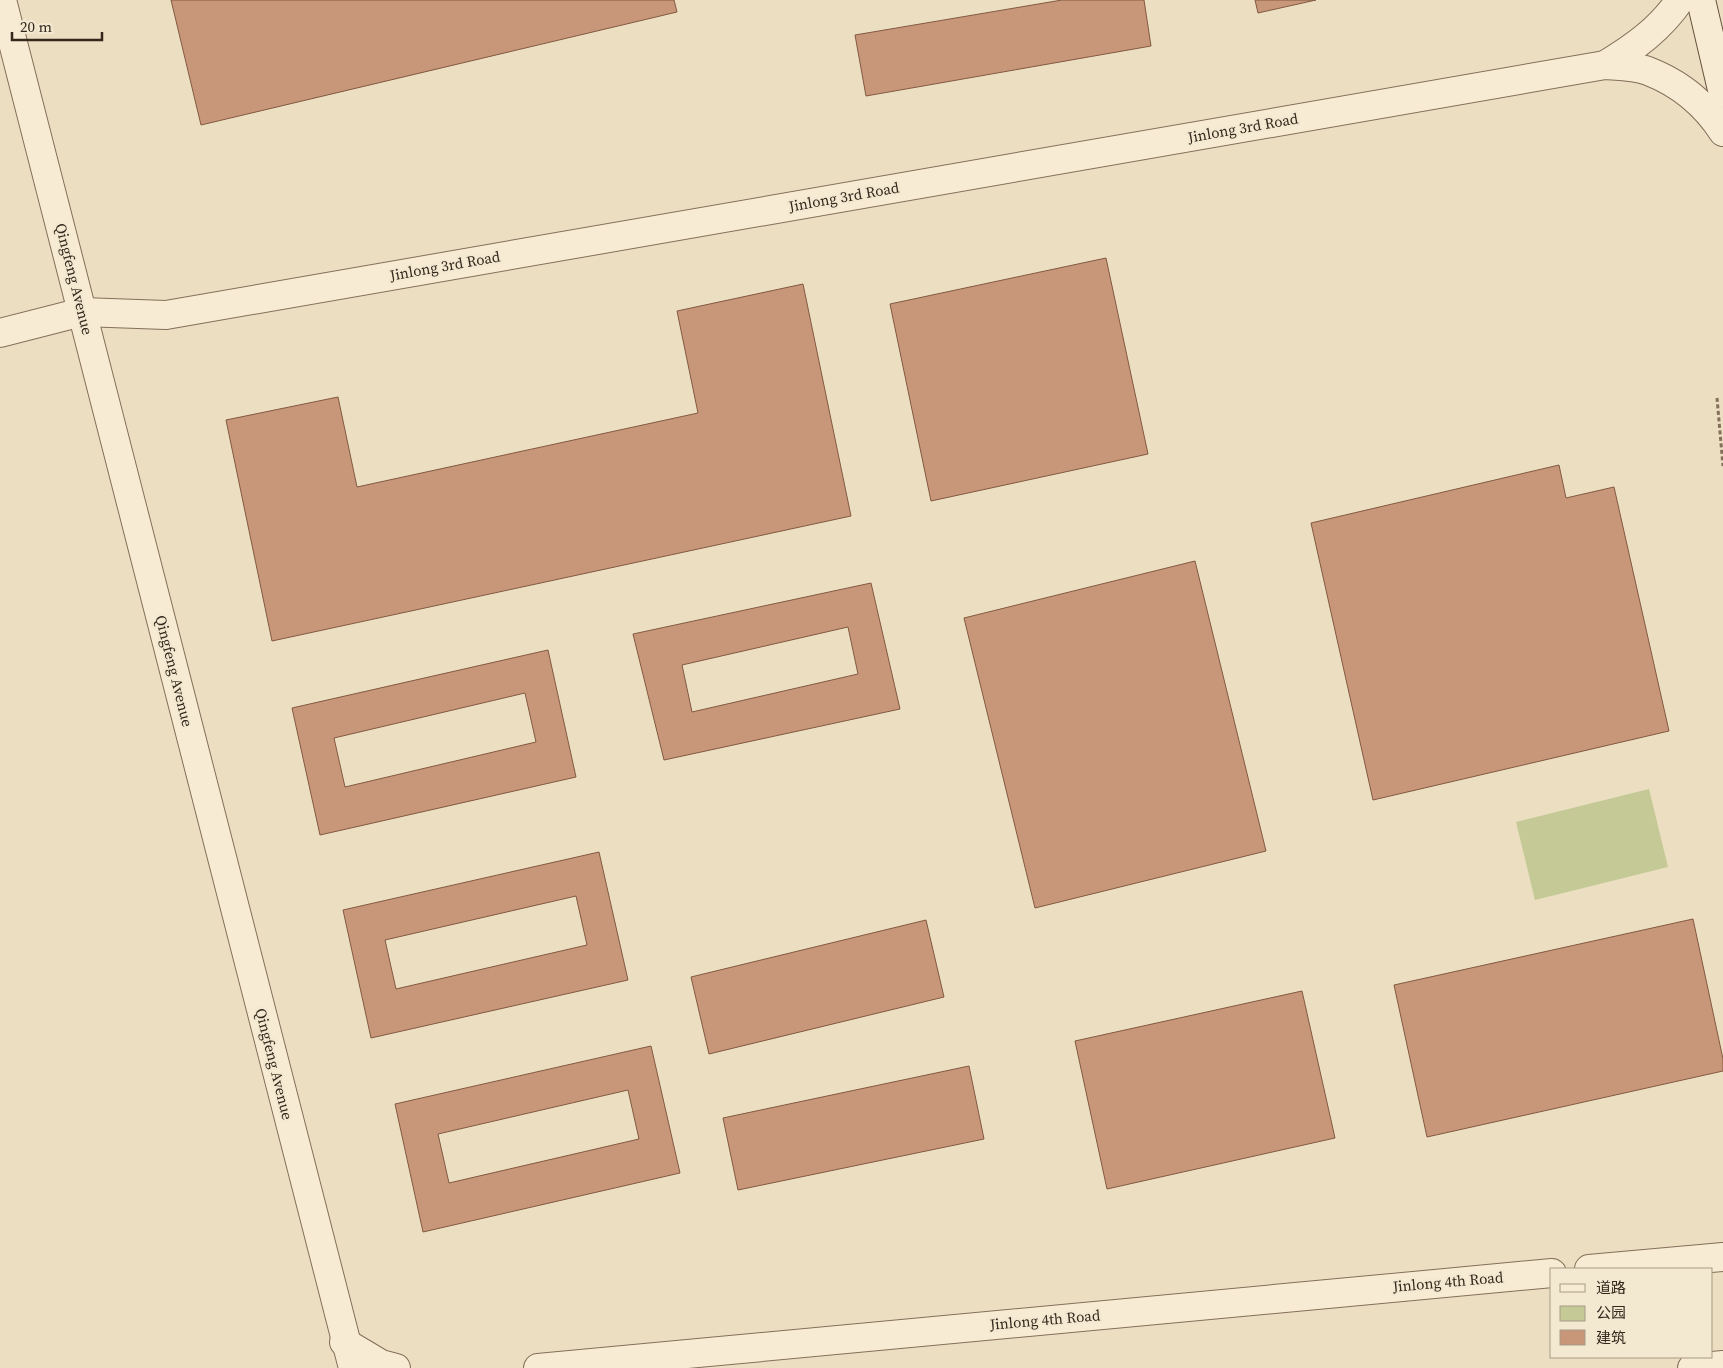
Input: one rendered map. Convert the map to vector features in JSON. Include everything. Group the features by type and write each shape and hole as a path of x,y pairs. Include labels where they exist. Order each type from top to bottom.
{"street":[{"name":"Qingfeng Avenue","path":"2,0 344,1342"},
{"name":"Jinlong 3rd Road","path":"1605,65 1640,44 1667,19 1680,0"},
{"path":"1702,0 1723,94"},
{"name":"Jinlong 3rd Road","path":"0,333 82,312 166,315 1605,65 1647,70 1683,89 1713,116 1723,132"},
{"path":"1600,1268 1723,1257"},
{"name":"Jinlong 4th Road","path":"538,1368 1550,1273"},
{"path":"344,1342 353,1368"},
{"path":"344,1342 381,1364 396,1368"},
{"path":"1692,1368 1723,1365"}],"path":[{"path":"1717,398 1723,466"}],"green space":[{"path":"1649,789 1668,867 1535,900 1516,822"}],"building":[{"path":"171,0 674,0 677,12 201,125"},
{"path":"1062,0 1144,0 1151,46 866,96 855,35"},
{"path":"1255,0 1316,0 1258,13"},
{"path":"1106,258 1148,454 931,501 890,304"},
{"path":"803,284 851,516 272,641 226,420 338,397 357,487 698,413 677,311"},
{"path":"1559,465 1566,498 1614,487 1669,731 1373,800 1311,523"},
{"path":"1195,561 1266,851 1035,908 964,618"},
{"path":"871,583 900,709 664,760 633,634","holes":["848,627 858,674 692,712 682,665"]},
{"path":"548,650 576,777 320,835 292,708","holes":["525,693 536,742 345,787 334,738"]},
{"path":"599,852 628,980 371,1038 343,910","holes":["576,896 587,945 396,989 385,940"]},
{"path":"1693,919 1723,1059 1723,1071 1427,1137 1394,985"},
{"path":"926,920 944,997 709,1054 691,977"},
{"path":"1302,991 1335,1138 1107,1189 1075,1041"},
{"path":"651,1046 680,1173 423,1232 395,1104","holes":["628,1090 639,1139 449,1183 438,1134"]},
{"path":"969,1066 984,1139 738,1190 723,1118"}]}
